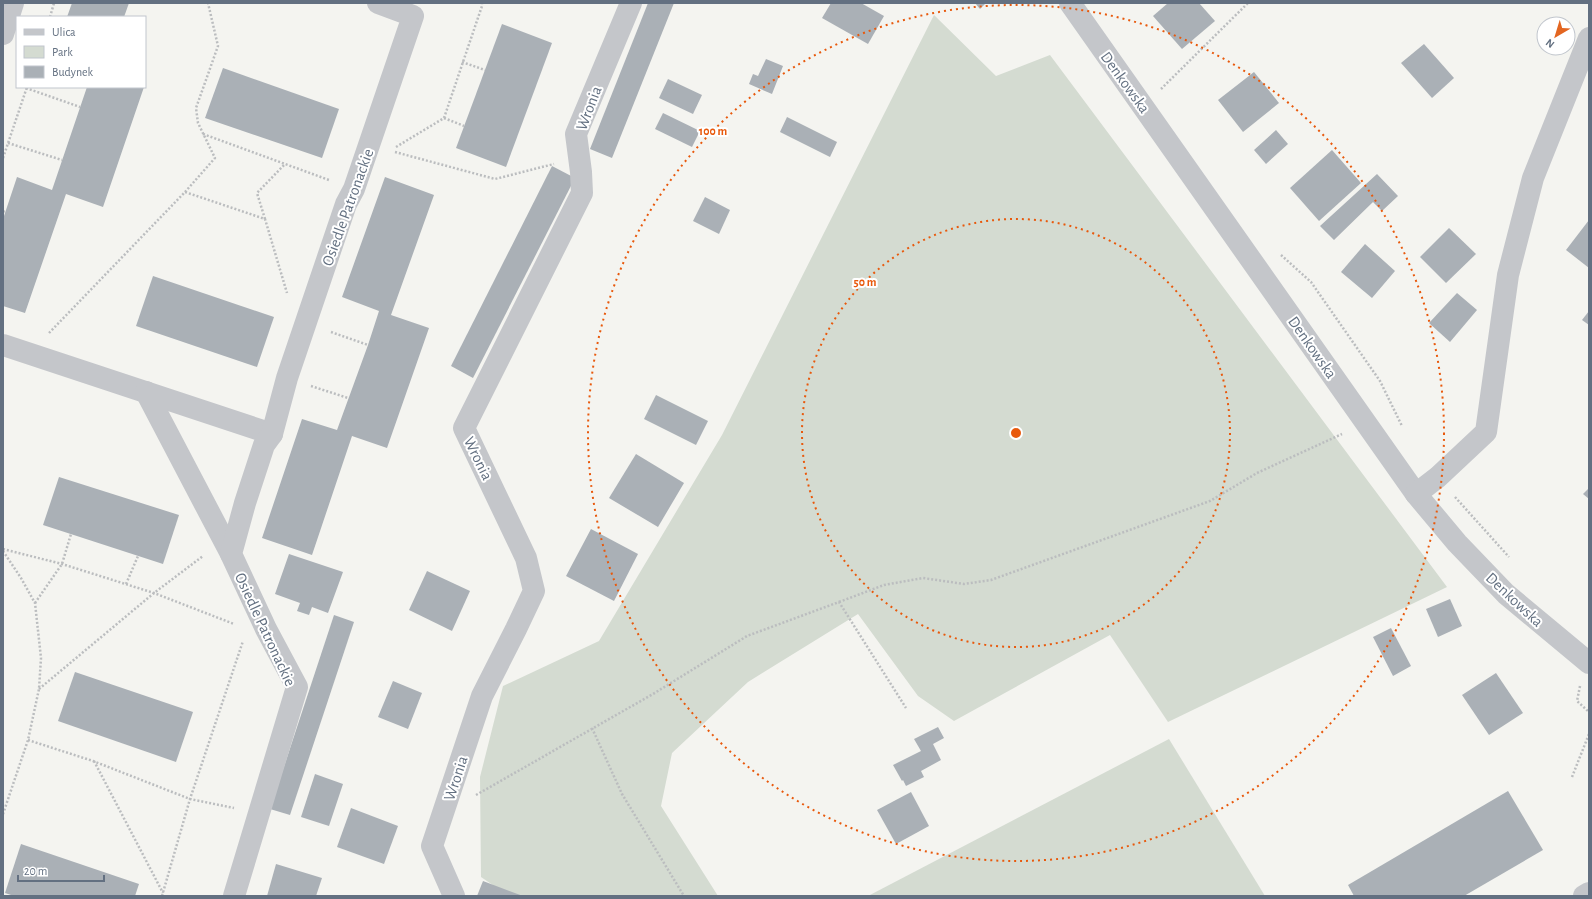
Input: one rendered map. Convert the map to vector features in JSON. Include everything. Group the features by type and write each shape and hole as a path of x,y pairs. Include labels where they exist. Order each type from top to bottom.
{"street":[{"path":"3,34 13,3"},
{"name":"Osiedle Patronackie","path":"234,896 297,687 256,629 227,547 255,474 264,445 272,434 287,378 303,330 346,204 354,189 413,16 378,3"},
{"name":"Wronia","path":"454,896 432,846 482,696 534,591 526,558 464,428 582,193 576,134 631,3"},
{"name":"Denkowska","path":"1070,3 1416,494 1457,543 1506,594 1589,663"},
{"path":"1416,494 1438,477 1486,432 1508,275 1533,178 1589,38"},
{"path":"3,345 272,434"},
{"path":"146,392 227,547"},
{"path":"1584,896 1589,893"}],"path":[{"path":"50,16 54,3"},
{"path":"29,353 185,192 215,158 198,123 196,108 218,46 208,3"},
{"path":"482,3 444,118 390,151 496,180 562,162 581,172"},
{"path":"1142,104 1162,88 1248,3"},
{"path":"462,62 485,70"},
{"path":"1158,82 1162,88"},
{"path":"3,158 26,88"},
{"path":"29,88 80,107"},
{"path":"444,118 464,126"},
{"path":"203,134 354,189"},
{"path":"8,143 62,160"},
{"path":"285,164 257,193 303,330 368,344"},
{"path":"185,192 265,219"},
{"path":"1280,254 1312,282 1380,381 1404,431"},
{"path":"287,378 348,398"},
{"path":"443,815 653,694 747,636 884,585 923,578 964,584 991,580 1210,501 1257,473 1345,433"},
{"path":"1438,477 1511,559"},
{"path":"35,603 62,564 71,534"},
{"path":"39,689 154,593 227,547"},
{"path":"3,550 62,564 154,593 256,629 190,800 162,894"},
{"path":"3,550 35,603 40,658 39,689 28,740 3,814"},
{"path":"126,584 138,556"},
{"path":"839,602 906,708"},
{"path":"592,728 622,794 684,896"},
{"path":"1572,777 1589,734"},
{"path":"28,740 93,761 190,800 259,814"},
{"path":"93,761 162,894"}],"green space":[{"path":"934,15 996,76 1050,55 1447,587 1168,722 1110,635 954,721 918,696 858,614 748,682 672,753 661,806 718,896 509,896 481,877 480,777 503,686 599,641 722,435"},
{"path":"1169,739 1265,896 868,896"}],"building":[{"path":"72,3 129,3 124,16 67,16"},
{"path":"648,3 674,3 612,158 590,149"},
{"path":"831,3 861,3 884,16 868,44 822,18"},
{"path":"975,3 986,3 980,9"},
{"path":"1168,3 1199,3 1215,21 1182,49 1153,16"},
{"path":"502,24 552,43 506,167 456,148"},
{"path":"1424,44 1454,78 1432,98 1401,63"},
{"path":"766,59 783,66 772,94 749,84 753,74 758,76"},
{"path":"223,68 339,109 322,158 205,118"},
{"path":"1254,72 1279,103 1243,132 1218,100"},
{"path":"668,79 702,95 693,114 659,98"},
{"path":"87,88 144,88 103,207 66,194 25,313 3,306 3,219 17,177 52,190"},
{"path":"663,113 700,131 692,147 655,129"},
{"path":"787,117 837,142 830,157 780,132"},
{"path":"1276,130 1288,144 1266,164 1254,150"},
{"path":"1332,150 1361,183 1319,221 1290,188"},
{"path":"552,166 575,178 473,378 451,366"},
{"path":"1377,174 1398,196 1382,211 1373,202 1334,240 1320,226"},
{"path":"385,177 434,195 391,315 429,328 387,448 352,436 312,555 262,538 302,419 337,430 368,345 379,311 342,297"},
{"path":"705,197 730,210 719,234 693,221"},
{"path":"1589,220 1589,268 1566,250"},
{"path":"1449,228 1476,254 1446,283 1420,257"},
{"path":"1365,244 1395,271 1372,298 1341,272"},
{"path":"153,276 274,317 257,367 136,326"},
{"path":"1457,293 1477,310 1450,342 1429,323"},
{"path":"1589,311 1589,325 1582,320"},
{"path":"656,395 708,421 696,445 644,419"},
{"path":"636,454 684,483 658,527 609,498"},
{"path":"59,477 179,515 163,564 43,525"},
{"path":"1589,488 1589,499 1583,494"},
{"path":"591,529 638,554 614,601 566,576"},
{"path":"289,554 343,572 328,613 312,607 309,615 297,611 300,603 275,594"},
{"path":"427,571 470,591 452,631 409,610"},
{"path":"1450,599 1462,626 1438,637 1426,609"},
{"path":"334,615 354,622 290,815 270,809"},
{"path":"1391,628 1411,666 1393,676 1373,637"},
{"path":"75,672 193,712 176,762 58,721"},
{"path":"1496,673 1523,713 1489,735 1462,695"},
{"path":"393,681 422,693 408,729 378,717"},
{"path":"938,727 944,738 933,744 941,760 921,771 924,777 906,786 893,765 921,751 914,739"},
{"path":"315,774 343,784 329,826 301,817"},
{"path":"1508,791 1543,850 1464,896 1354,896 1348,885"},
{"path":"911,792 929,826 896,844 877,810"},
{"path":"351,808 398,826 384,864 337,847"},
{"path":"21,844 139,884 135,896 14,896 5,893"},
{"path":"276,864 322,878 316,896 267,896"},
{"path":"483,881 523,896 477,896"}]}
